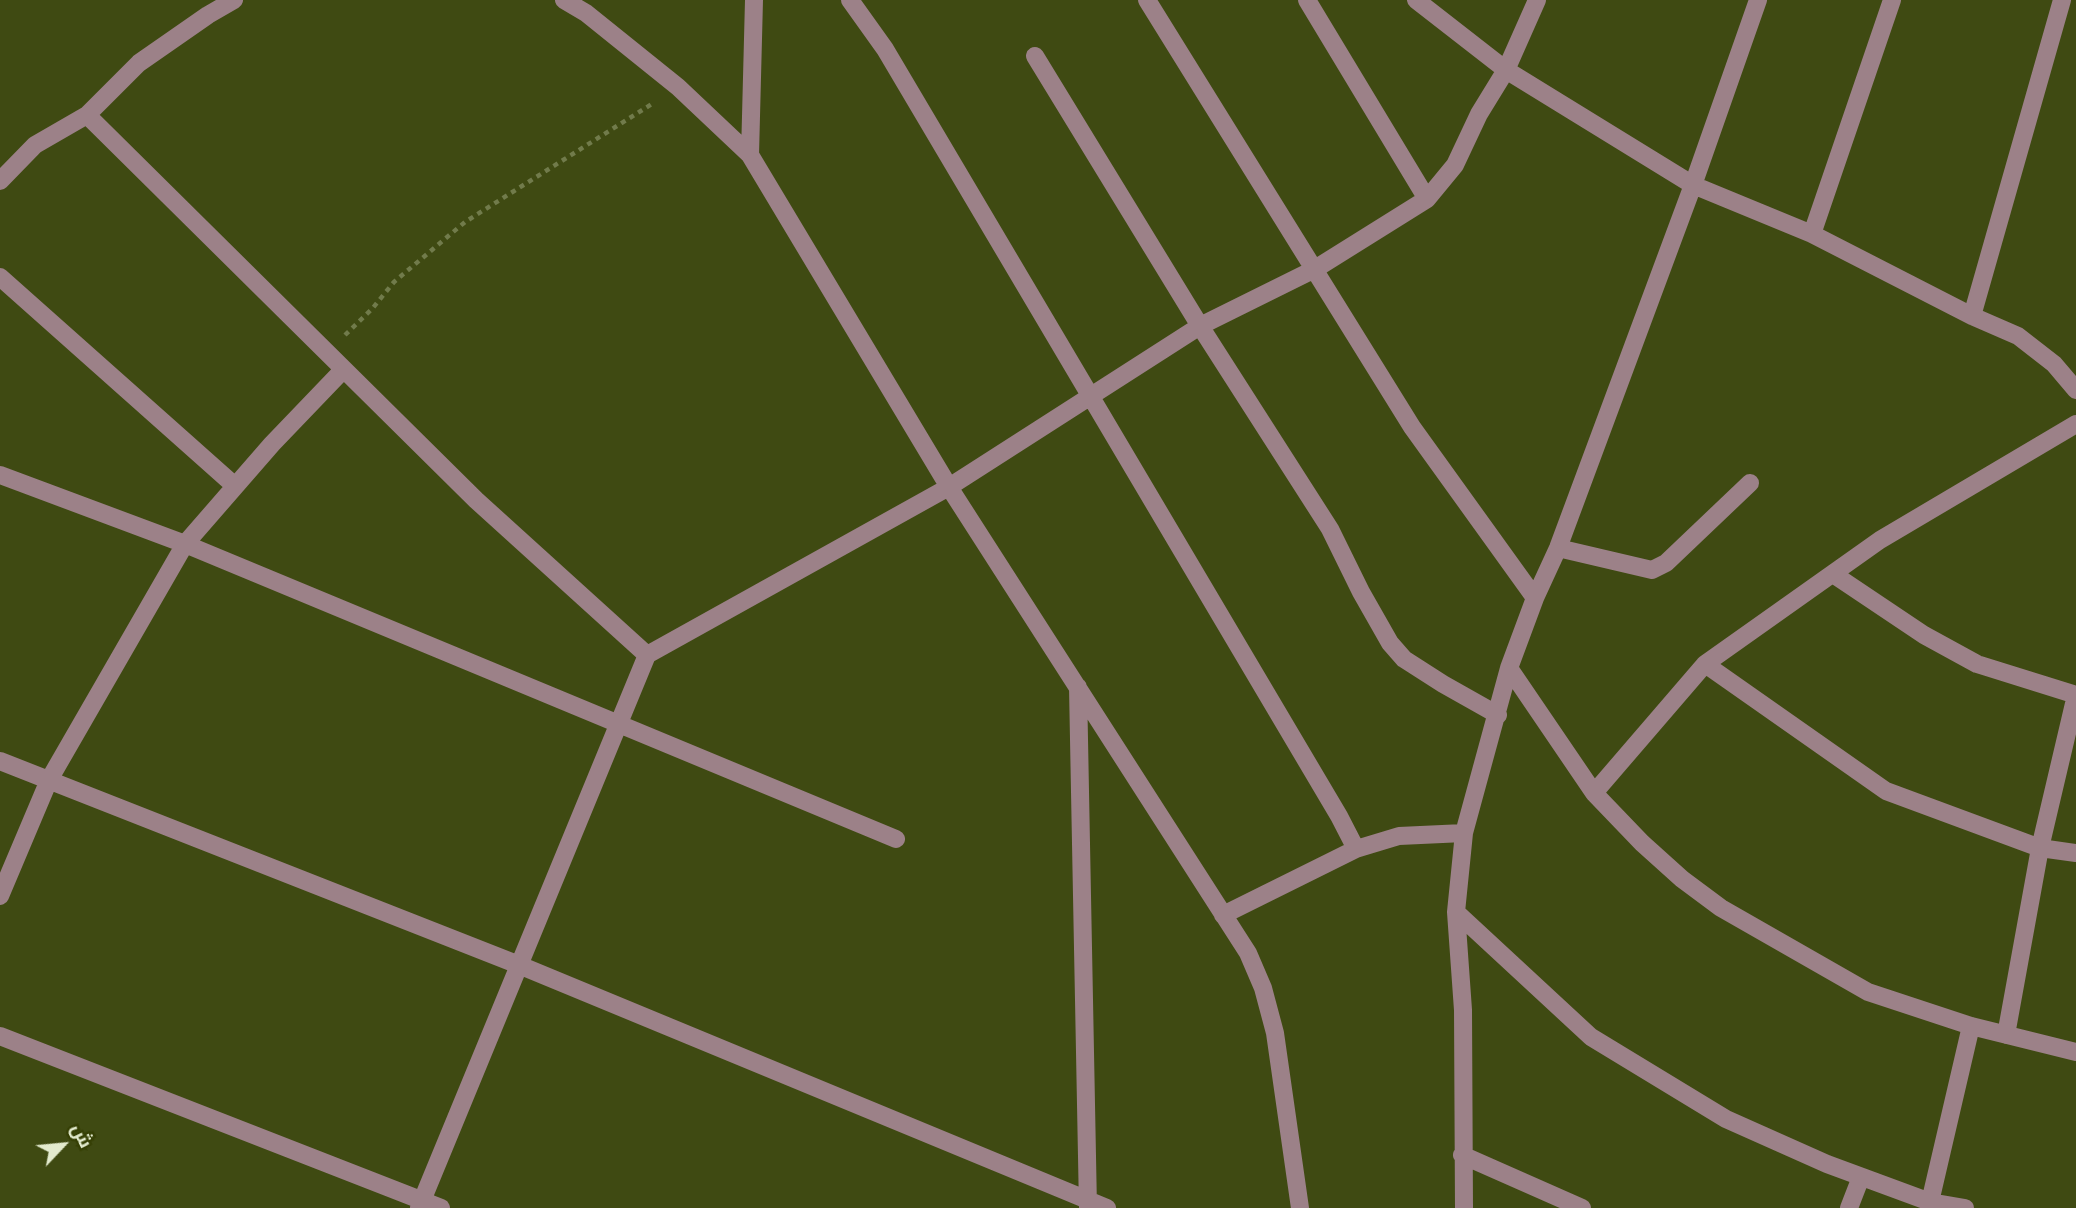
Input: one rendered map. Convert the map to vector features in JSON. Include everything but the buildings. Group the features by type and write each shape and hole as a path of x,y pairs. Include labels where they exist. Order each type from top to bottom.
{"street":[{"path":"0,181 35,145 87,115 139,63 234,0"},
{"path":"564,0 586,13 678,87 750,155 948,487 1078,685 1248,953 1263,988 1275,1033 1300,1208"},
{"path":"750,155 754,0"},
{"path":"850,0 885,49 1356,849"},
{"path":"1147,0 1412,427 1535,598"},
{"path":"1416,0 1506,70 1693,185 1812,234 1972,316 2018,336 2054,364 2076,390"},
{"path":"420,1204 647,654 948,487 1200,326 1315,269 1427,199 1455,165 1479,114 1506,70 1537,0"},
{"path":"1464,1208 1462,1010 1456,912 1464,833 1509,668 1535,598 1558,548 1693,185 1758,0"},
{"path":"1812,234 1892,0"},
{"path":"1972,316 2062,0"},
{"path":"1309,1 1427,199"},
{"path":"1035,56 1200,326 1330,529 1390,643 1404,659 1498,715"},
{"path":"87,115 476,500 647,654"},
{"path":"0,277 236,486"},
{"path":"0,896 49,780 185,544 272,444 343,370"},
{"path":"1594,793 1705,664 1880,540 2076,424"},
{"path":"0,475 185,544 896,839"},
{"path":"1558,548 1652,570 1666,563 1750,484"},
{"path":"1833,574 1924,635 1977,664 2076,695 2040,848 2006,1035"},
{"path":"1705,664 1886,791 2040,848 2076,853"},
{"path":"1509,668 1594,793 1642,844 1721,908 1868,992 1971,1026 2076,1052"},
{"path":"1078,685 1088,1204"},
{"path":"0,761 519,965 1088,1204 1107,1208"},
{"path":"1223,915 1356,849 1399,836 1464,833"},
{"path":"1456,912 1591,1037 1726,1119 1861,1177 1930,1202 1965,1208"},
{"path":"1930,1202 1971,1026"},
{"path":"0,1036 420,1204 441,1208"},
{"path":"1462,1156 1582,1208"},
{"path":"1849,1208 1861,1177"}],"path":[{"path":"327,352 372,309 394,282 466,222 678,87"}]}
